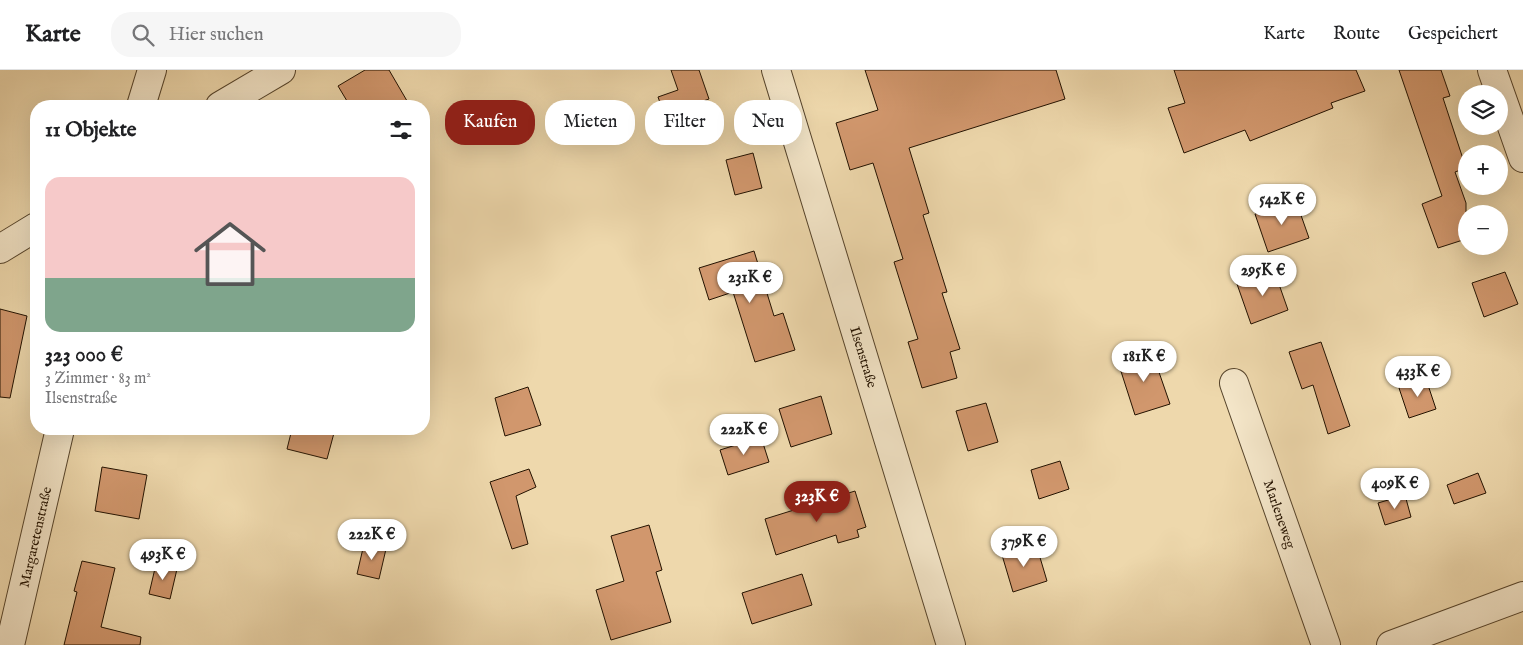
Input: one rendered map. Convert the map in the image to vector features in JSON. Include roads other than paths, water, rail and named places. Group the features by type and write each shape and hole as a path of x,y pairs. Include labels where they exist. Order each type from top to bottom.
{"street":[{"path":"143,100 152,70"},
{"path":"230,100 278,70"},
{"name":"Ilsenstraße","path":"776,70 951,645"},
{"path":"1492,70 1523,158"},
{"path":"0,249 30,231"},
{"name":"Marleneweg","path":"1234,382 1326,645"},
{"name":"Margaretenstraße","path":"10,645 59,435"},
{"path":"1391,645 1523,596"}]}
